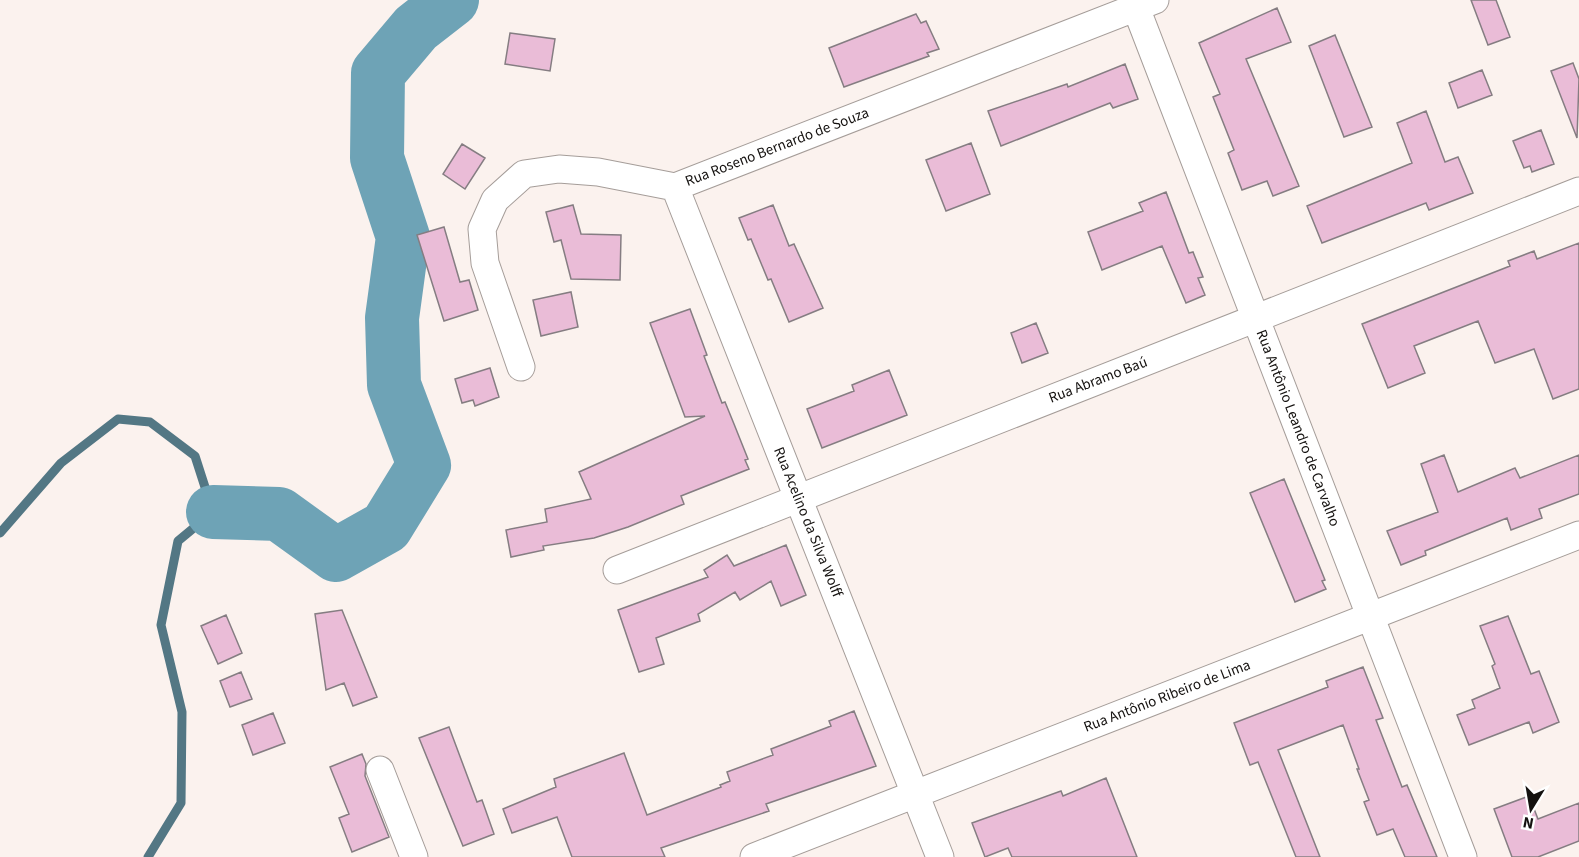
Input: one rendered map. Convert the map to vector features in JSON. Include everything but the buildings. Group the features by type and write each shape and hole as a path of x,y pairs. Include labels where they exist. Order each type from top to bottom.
{"street":[{"name":"Rua Roseno Bernardo de Souza","path":"521,367 485,263 482,229 495,200 524,174 559,169 598,172 675,187 1141,2"},
{"name":"Rua Antônio Leandro de Carvalho","path":"1141,2 1256,318 1463,857"},
{"name":"Rua Acelino da Silva Wolff","path":"675,187 940,857"},
{"name":"Rua Abramo Baú","path":"617,570 1579,191"},
{"name":"Rua Antônio Ribeiro de Lima","path":"754,857 1579,535"},
{"path":"380,770 414,857"}],"waterway":[{"path":"213,512 279,514 336,555 386,527 424,465 394,385 392,318 403,237 377,158 378,73 416,28 452,0"},
{"path":"0,533 61,463 118,419 150,422 195,456 213,512 178,541 161,625 182,712 181,803 148,857"}]}
